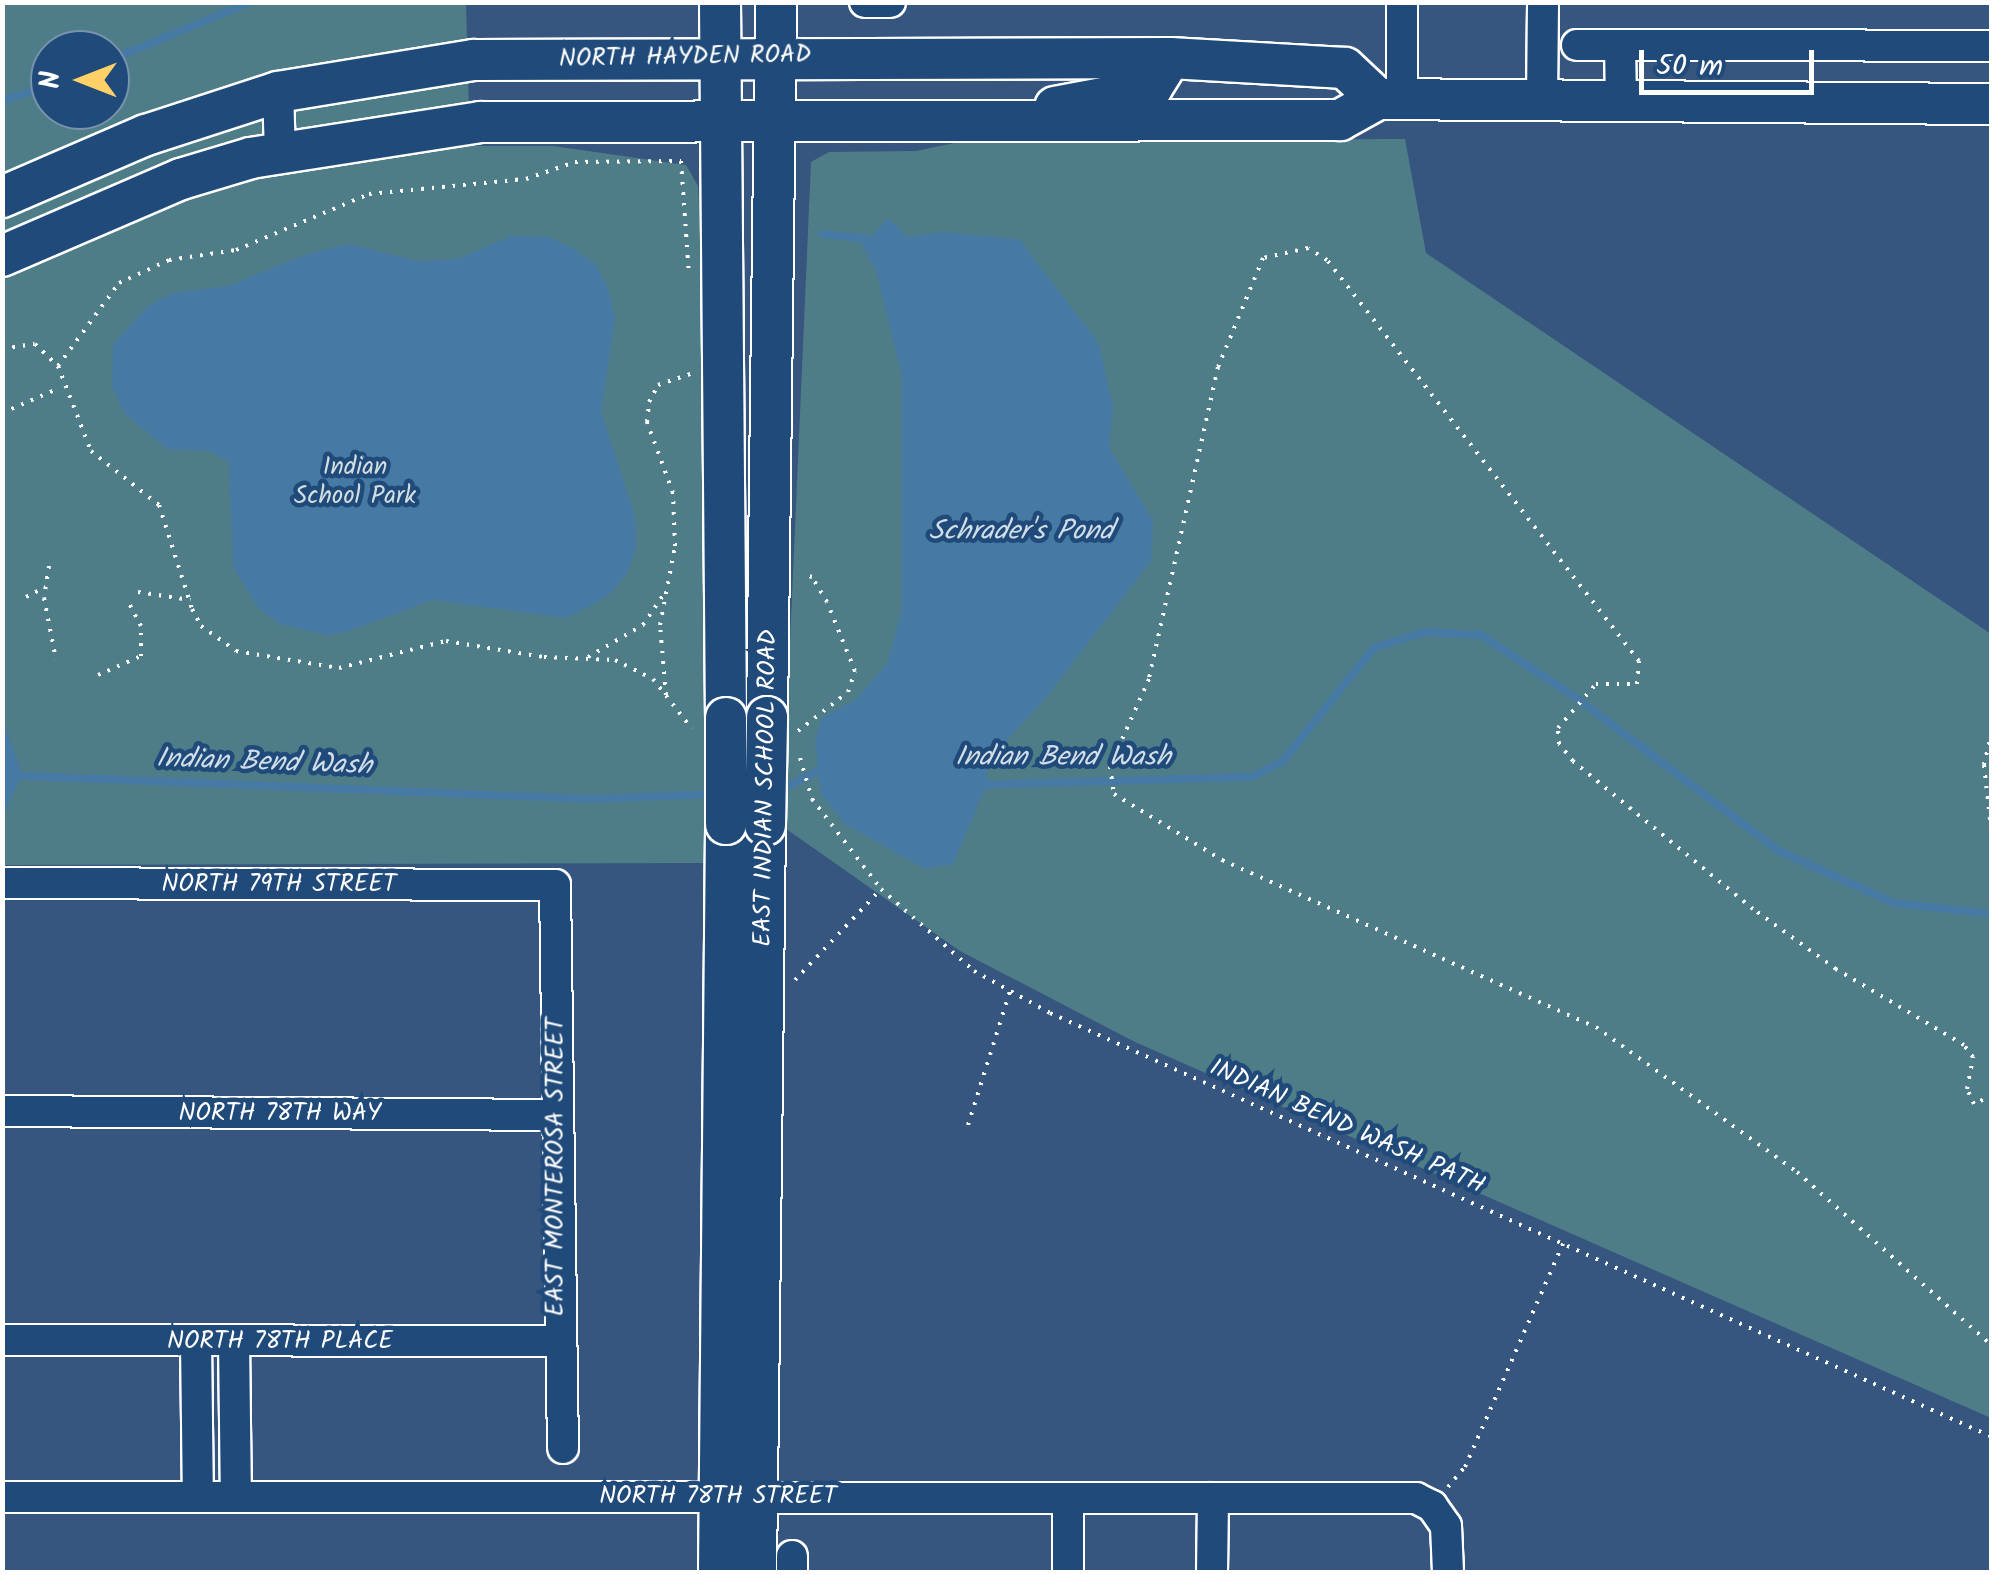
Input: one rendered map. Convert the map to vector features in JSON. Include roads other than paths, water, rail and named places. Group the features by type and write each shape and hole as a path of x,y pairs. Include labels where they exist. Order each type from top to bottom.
{"main road":[{"name":"EAST INDIAN SCHOOL ROAD","path":"719,1572 738,1495 745,825 713,726 705,270 719,201 720,2"},
{"name":"EAST INDIAN SCHOOL ROAD","path":"745,825 788,734 772,571 776,2"},
{"name":"NORTH HAYDEN ROAD","path":"2,197 146,136 278,92 433,63 776,57 1170,58 1345,68 1390,99"},
{"path":"999,124 1083,98 1152,88 1170,58"},
{"path":"2,256 181,179 280,151 480,122 999,124 1340,120 1390,99 1992,104"},
{"name":"EAST INDIAN SCHOOL ROAD","path":"738,1495 756,1572"}],"street":[{"path":"866,2 890,2"},
{"path":"1390,99 1402,2"},
{"path":"1542,100 1543,2"},
{"path":"1577,45 1992,46"},
{"path":"1620,45 1621,101"},
{"path":"278,92 280,151"},
{"name":"NORTH 79TH STREET","path":"2,884 555,885"},
{"name":"EAST MONTEROSA STREET","path":"555,885 557,1341 563,1448"},
{"name":"NORTH 78TH WAY","path":"2,1111 557,1115"},
{"name":"NORTH 78TH PLACE","path":"2,1340 557,1341"},
{"path":"234,1340 236,1496"},
{"path":"196,1341 198,1496"},
{"name":"NORTH 78TH STREET","path":"2,1497 1416,1498 1432,1506 1446,1526 1448,1572"},
{"path":"1068,1498 1068,1572"},
{"path":"1212,1572 1213,1498"}],"water":[{"name":"Schrader's Pond","path":"888,218 908,237 942,232 1019,239 1099,344 1113,408 1109,448 1153,520 1151,561 1045,699 988,760 986,786 953,864 925,869 845,824 821,794 815,740 822,718 855,700 887,664 902,611 902,376 876,270 862,246"},
{"path":"511,236 548,237 569,246 596,264 608,289 615,318 601,412 635,516 636,548 627,573 607,597 566,618 432,600 346,632 326,635 280,624 258,608 233,567 229,462 209,451 167,449 124,413 112,386 113,345 147,307 173,293 228,286 307,254 349,244 417,261 458,259"},
{"path":"2,717 22,774 3,816 2,816"}],"waterway":[{"path":"130,52 251,2"},
{"path":"2,101 30,92"},
{"path":"822,234 866,239"},
{"name":"Indian Bend Wash","path":"977,785 1252,777 1283,761 1374,648 1424,632 1481,635 1578,699 1779,851 1894,903 1992,914"},
{"name":"Indian Bend Wash","path":"776,792 824,768"},
{"name":"Indian Bend Wash","path":"2,775 592,799 712,794"}],"park label":[{"name":"Indian School Park","path":"355,482"}]}
